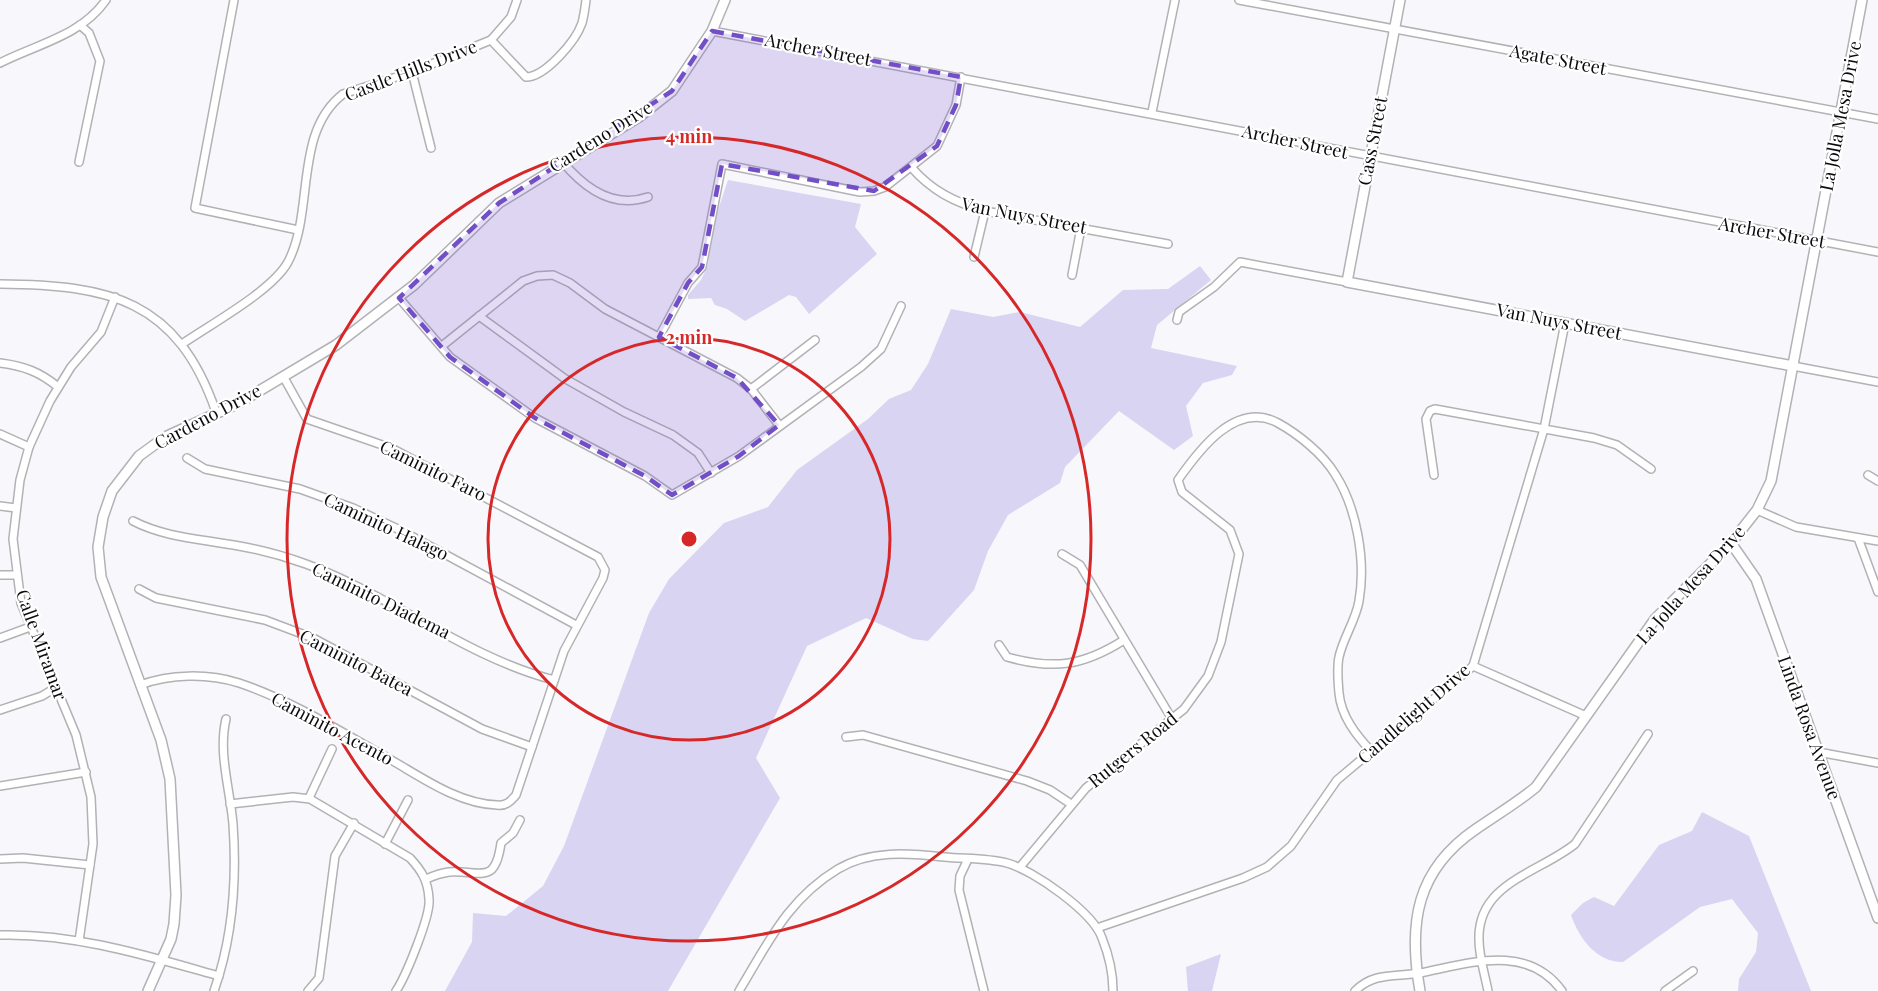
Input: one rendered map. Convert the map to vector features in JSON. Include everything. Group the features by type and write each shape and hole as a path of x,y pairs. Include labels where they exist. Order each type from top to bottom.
{"street":[{"path":"0,63 80,25 97,12 106,0"},
{"path":"234,0 195,208 298,230"},
{"name":"Castle Hills Drive","path":"182,344 274,279 287,263 298,230 315,134 323,116 343,94 412,72 491,40 511,17 517,0"},
{"path":"491,40 526,77 535,77 548,68 577,34 586,0"},
{"name":"Cardeno Drive","path":"148,991 162,961 174,924 173,799 161,740 101,577 98,547 102,517 112,491 139,456 165,437 239,403 336,345 399,298 499,202 562,161 639,117 672,91 712,31 725,0"},
{"path":"1152,112 1175,0"},
{"name":"Agate Street","path":"1239,0 1878,120"},
{"name":"Cass Street","path":"1347,282 1400,0"},
{"name":"La Jolla Mesa Drive","path":"1420,991 1417,973 1416,925 1420,894 1432,871 1449,850 1517,803 1536,787 1656,619 1731,543 1757,510 1771,481 1862,0"},
{"path":"79,162 100,61 88,33 80,25"},
{"name":"Archer Street","path":"712,31 1152,112 1369,157 1878,252"},
{"path":"412,72 431,148"},
{"path":"659,337 688,283 702,267 722,164 860,192 885,187 937,146 956,105 961,77"},
{"path":"562,161 578,180 598,194 632,202 648,197"},
{"name":"Van Nuys Street","path":"911,166 920,177 946,198 985,211 1168,244"},
{"path":"974,257 985,211"},
{"path":"1072,275 1081,228"},
{"name":"Van Nuys Street","path":"1177,320 1179,312 1214,287 1240,262 1878,381"},
{"path":"442,346 523,281 537,276 553,275 570,283 605,309 737,378 751,389 779,425"},
{"path":"0,284 51,284 115,297 131,303 159,321 182,344 199,371 216,412"},
{"name":"Calle Miramar","path":"79,941 93,844 91,797 76,735 21,603 13,538 20,480 29,447 58,387 101,332 115,297"},
{"path":"399,298 450,357 535,418 645,476 672,495 711,473 830,392 874,355 890,333 901,306"},
{"path":"479,316 564,378 673,435 698,453 711,473"},
{"name":"Candlelight Drive","path":"1097,928 1243,878 1267,867 1291,846 1337,780 1473,666 1544,429 1565,323"},
{"path":"751,389 815,340"},
{"path":"0,363 22,366 43,375 58,387"},
{"name":"Caminito Faro","path":"283,376 307,419 391,448 598,557 605,570 576,625"},
{"path":"1434,475 1426,419 1430,411 1544,429 1617,445 1651,469"},
{"name":"Rutgers Road","path":"1020,867 1086,788 1184,709 1208,676 1221,642 1239,554 1230,530 1182,492 1178,480 1198,452 1233,421 1263,416 1280,424 1317,453 1335,474 1351,507 1363,572 1359,604 1339,658 1339,694 1344,713 1357,736 1371,751"},
{"path":"0,434 29,447"},
{"name":"Caminito Halago","path":"187,458 205,469 300,489 353,508 400,530 576,625"},
{"path":"1868,475 1878,481"},
{"path":"0,506 16,508"},
{"path":"1757,510 1796,527 1878,541"},
{"name":"Caminito Diadema","path":"133,521 153,532 240,546 306,564 363,588 506,664 554,680"},
{"path":"1858,538 1878,592"},
{"name":"Linda Rosa Avenue","path":"1731,543 1756,579 1878,918"},
{"path":"1062,554 1080,565 1172,719"},
{"path":"0,575 16,575"},
{"name":"Caminito Batea","path":"139,589 156,598 265,620 313,638 482,729 532,747"},
{"path":"532,747 554,680 576,625"},
{"path":"0,638 30,627"},
{"path":"999,645 1007,657 1039,665 1071,664 1100,655 1124,640"},
{"path":"1473,666 1586,716"},
{"name":"Caminito Acento","path":"140,685 173,677 200,676 236,682 302,710 460,797 497,806 510,802 516,795 532,747"},
{"path":"0,710 42,696 55,688"},
{"path":"214,991 232,925 234,860 222,736 226,719"},
{"path":"1488,991 1479,941 1480,920 1489,901 1507,884 1560,856 1575,844 1648,734"},
{"path":"846,737 863,735 1027,781 1050,790 1071,804"},
{"path":"309,798 332,749"},
{"path":"1818,752 1878,763"},
{"path":"0,786 86,772"},
{"path":"230,804 293,796 309,798 410,858 426,879 430,902 410,965 396,991"},
{"path":"385,844 408,800"},
{"path":"426,879 449,872 476,875 492,870 498,863 501,843 513,833 520,820"},
{"path":"308,991 319,978 335,856 354,823"},
{"path":"739,991 783,916 803,893 840,868 868,858 899,852 1005,863 1031,872 1085,915 1097,928 1102,937 1113,991"},
{"path":"0,859 23,858 90,865"},
{"path":"968,859 960,876 959,890 984,991"},
{"path":"0,935 21,934 122,949 219,976"},
{"path":"1355,991 1369,979 1379,976 1417,973 1482,959 1515,961 1541,972 1562,991"},
{"path":"1665,991 1693,971"}],"highlighted area":[{"path":"712,31 961,77 956,105 937,146 874,191 722,164 702,267 688,283 659,337 737,378 779,425 739,456 672,495 645,476 535,418 450,357 399,298 499,203 672,91"}],"shaded area":[{"path":"728,180 861,204 855,227 877,254 809,314 796,297 789,295 745,321 727,309 715,305 711,298 688,299 688,295 701,280 708,265 712,228"},
{"path":"1200,266 1211,280 1157,325 1151,348 1237,366 1232,375 1203,383 1186,406 1193,436 1174,450 1119,411 1065,467 1060,483 1008,515 988,551 974,590 928,641 913,639 866,618 807,646 756,758 780,798 668,991 445,991 472,942 473,913 506,916 543,886 564,846 649,613 669,579 724,523 768,507 797,470 868,419 889,399 911,390 928,364 951,309 993,317 1020,312 1080,327 1123,290 1168,289"},
{"path":"1702,812 1749,836 1811,991 1738,991 1739,979 1756,952 1758,933 1732,899 1700,907 1623,962 1613,961 1597,953 1579,932 1571,915 1583,903 1594,897 1614,906 1659,845 1692,831"},
{"path":"1221,954 1212,991 1188,991 1186,967"}]}
